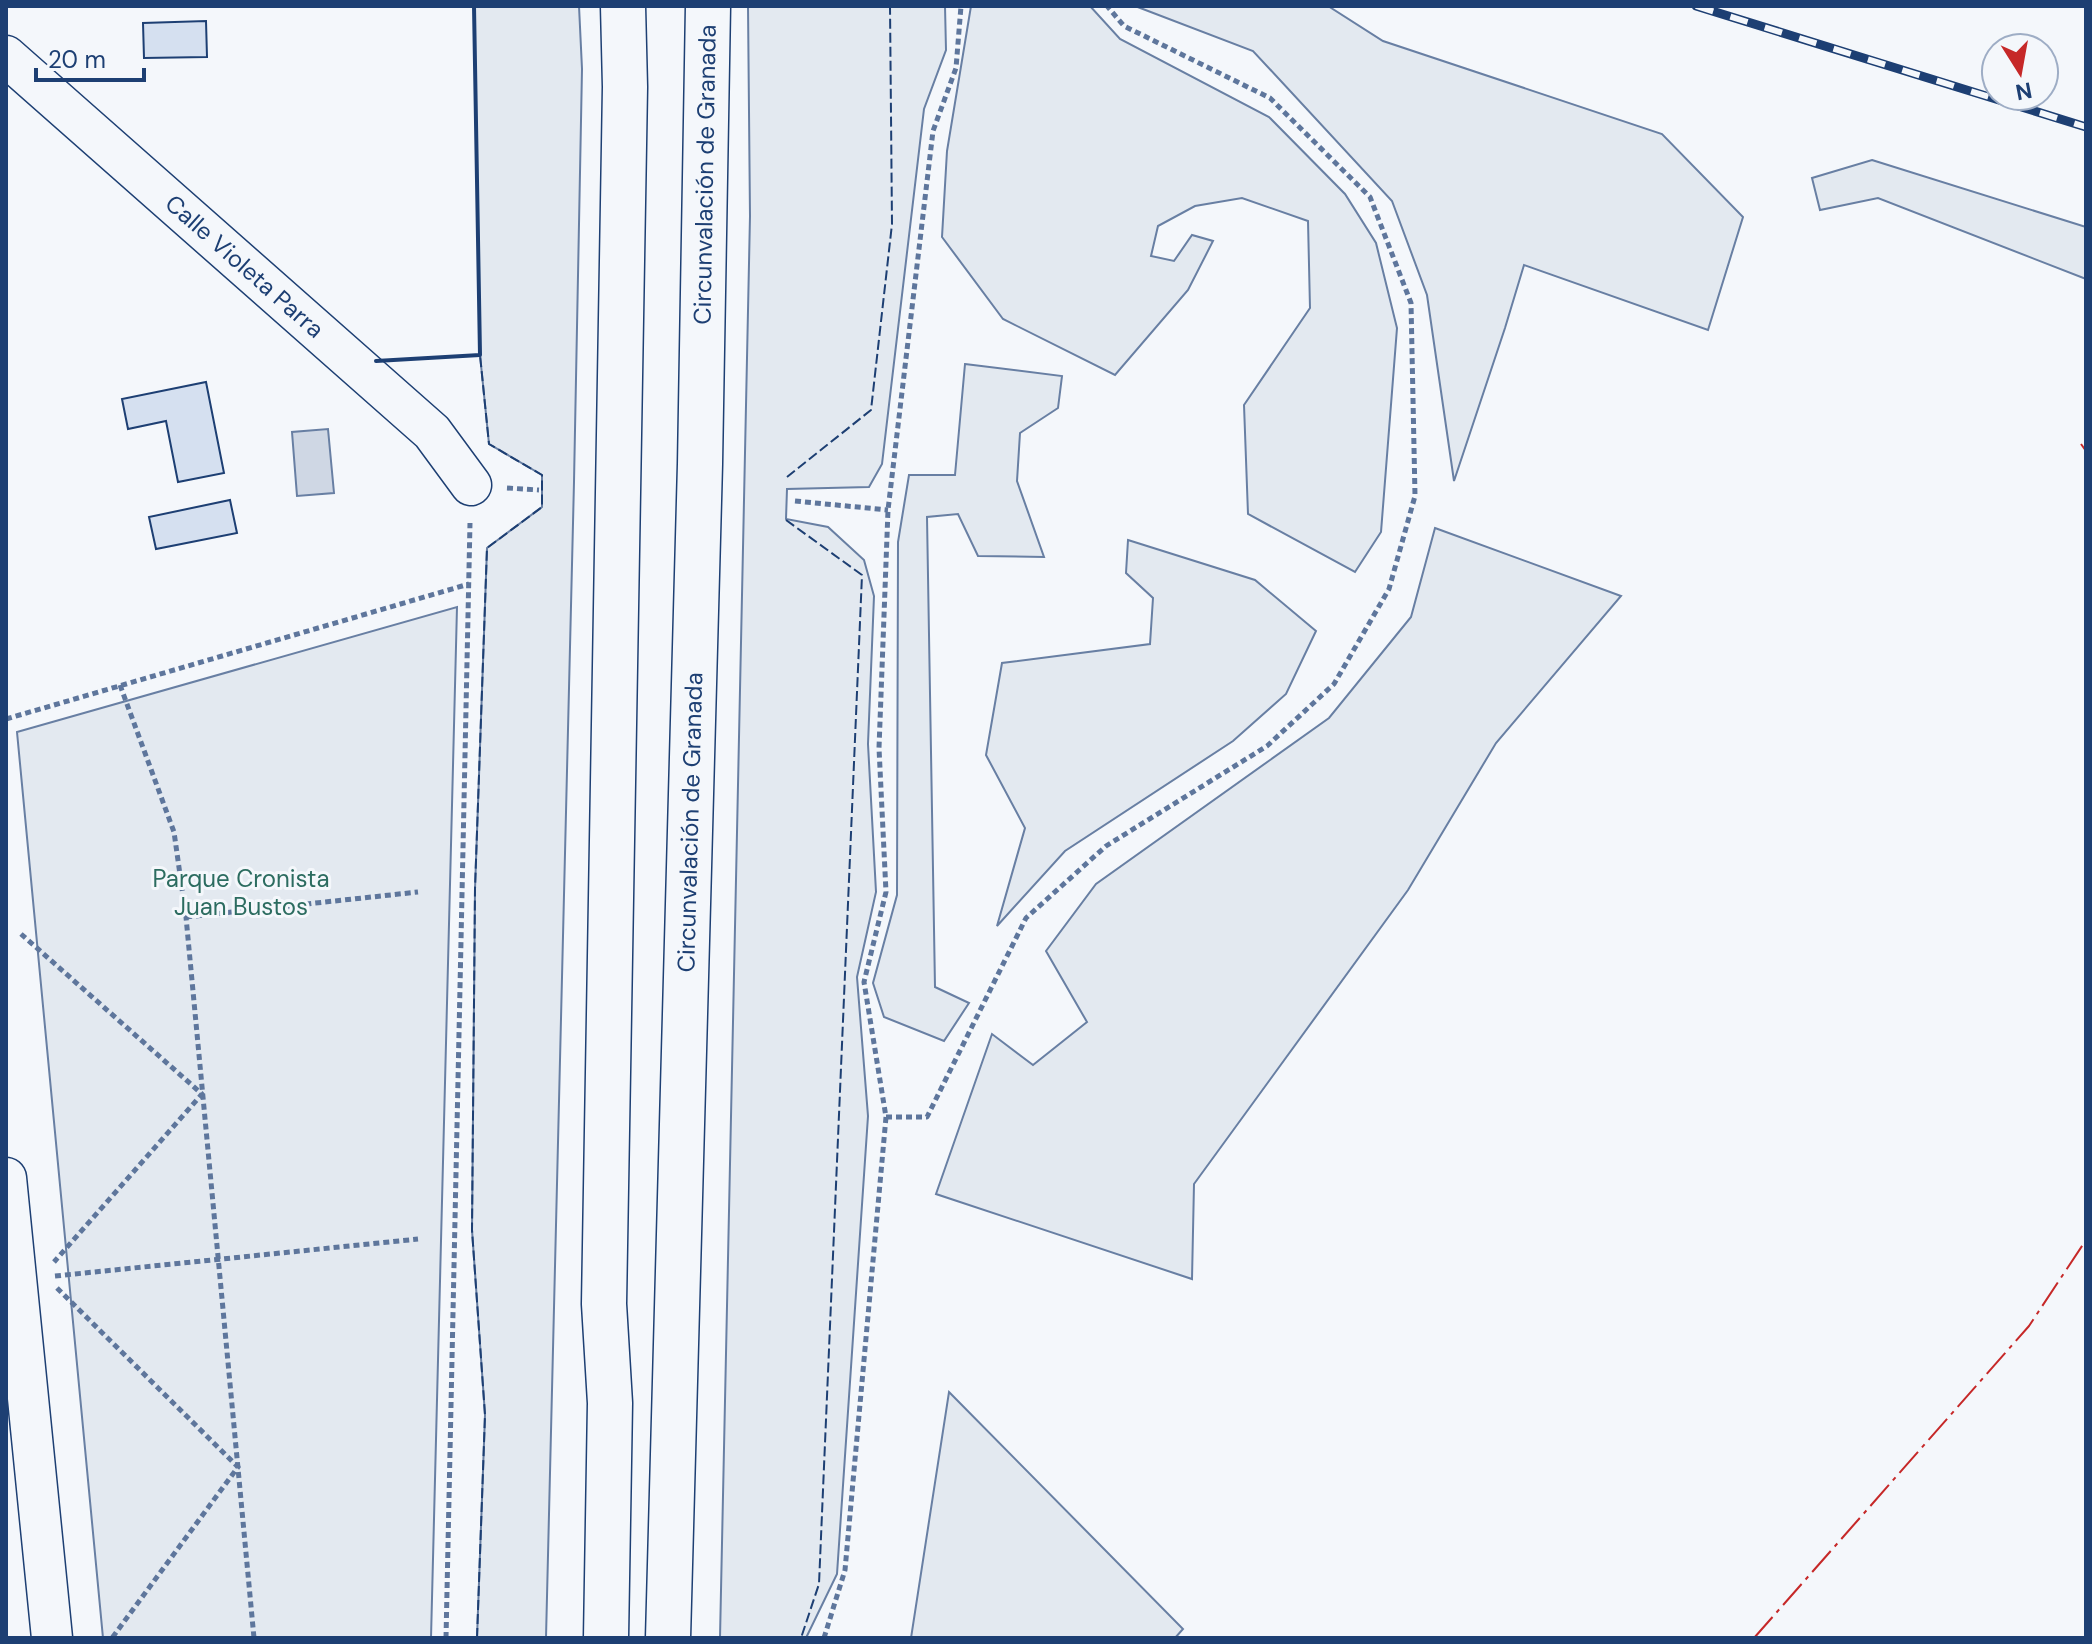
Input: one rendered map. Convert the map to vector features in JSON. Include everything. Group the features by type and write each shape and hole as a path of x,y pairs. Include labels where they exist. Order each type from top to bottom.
{"highway":[{"path":"606,1638 610,1403 604,1304 625,103 623,6"},
{"name":"Circunvalación de Granada","path":"668,1638 701,449 708,6"},
{"path":"578,1638 583,1406 604,1304"}],"street":[{"name":"Calle Violeta Parra","path":"6,56 432,432 471,485"},
{"path":"6,1178 52,1638"}],"path":[{"path":"824,1638 845,1570 886,1117 864,982 886,892 879,748 888,510 933,131 956,68 961,6"},
{"path":"886,1117 927,1117 1026,918 1106,846 1267,746 1334,684 1389,589 1415,496 1411,303 1370,197 1270,98 1124,26 1107,6"},
{"path":"446,1638 471,485"},
{"path":"795,501 888,510"},
{"path":"6,719 469,584"},
{"path":"120,685 174,832 186,917 254,1638"},
{"path":"186,917 418,892"},
{"path":"21,934 202,1094"},
{"path":"54,1262 202,1094"},
{"path":"55,1276 418,1239"},
{"path":"57,1288 238,1467"},
{"path":"112,1638 238,1467"}],"green space":[{"path":"474,6 579,6 582,69 546,1638 477,1638 485,1415 472,1230 475,889 487,548 542,507 542,475 489,444 480,355"},
{"path":"748,6 945,6 946,50 924,109 882,464 869,487 787,489 786,519 828,527 864,560 874,596 868,744 876,892 857,977 868,1116 837,1574 806,1638 720,1638 750,216"},
{"path":"971,6 1090,6 1120,39 1269,117 1345,194 1376,243 1397,328 1381,532 1355,572 1248,514 1244,405 1310,308 1308,221 1242,198 1195,206 1158,226 1151,256 1174,261 1192,235 1213,241 1188,290 1115,375 1003,319 942,237 947,151"},
{"path":"1135,6 1328,6 1383,41 1662,134 1743,217 1708,330 1524,265 1454,481 1427,295 1392,201 1253,51"},
{"path":"1872,160 2086,227 2086,279 1878,198 1820,210 1812,178"},
{"path":"965,364 1062,376 1058,408 1020,433 1017,481 1044,557 978,556 958,514 927,517 935,987 969,1003 944,1041 884,1017 873,983 897,895 898,542 909,475 955,475"},
{"path":"1435,528 1621,596 1496,743 1408,890 1194,1184 1192,1279 936,1194 992,1034 1033,1065 1087,1022 1046,951 1096,884 1329,718 1411,617"},
{"path":"1128,540 1255,580 1316,631 1286,694 1233,741 1065,851 997,926 1025,828 986,755 1002,663 1150,644 1153,598 1126,573"},
{"name":"Parque Cronista Juan Bustos","path":"457,607 431,1638 103,1638 17,732"},
{"path":"949,1392 1183,1629 1175,1638 911,1638"}],"shaded area":[{"path":"328,429 334,493 297,496 292,432"}],"building":[{"path":"206,21 207,57 144,58 143,23"},
{"path":"206,382 224,473 178,482 166,421 128,429 122,399"},
{"path":"230,500 237,533 156,549 149,517"}],"railway":[{"path":"1696,6 2086,127"}],"fence":[{"path":"787,477 871,410 892,224 890,6"},
{"path":"477,1638 485,1415 472,1230 475,889 487,548 542,507 542,475 489,444 480,355"},
{"path":"786,520 862,575 819,1584 801,1638"}],"wall":[{"path":"376,361 480,355 474,6"}],"power":[{"path":"2081,444 2086,451"},
{"path":"1754,1638 2029,1326 2086,1240"}]}
